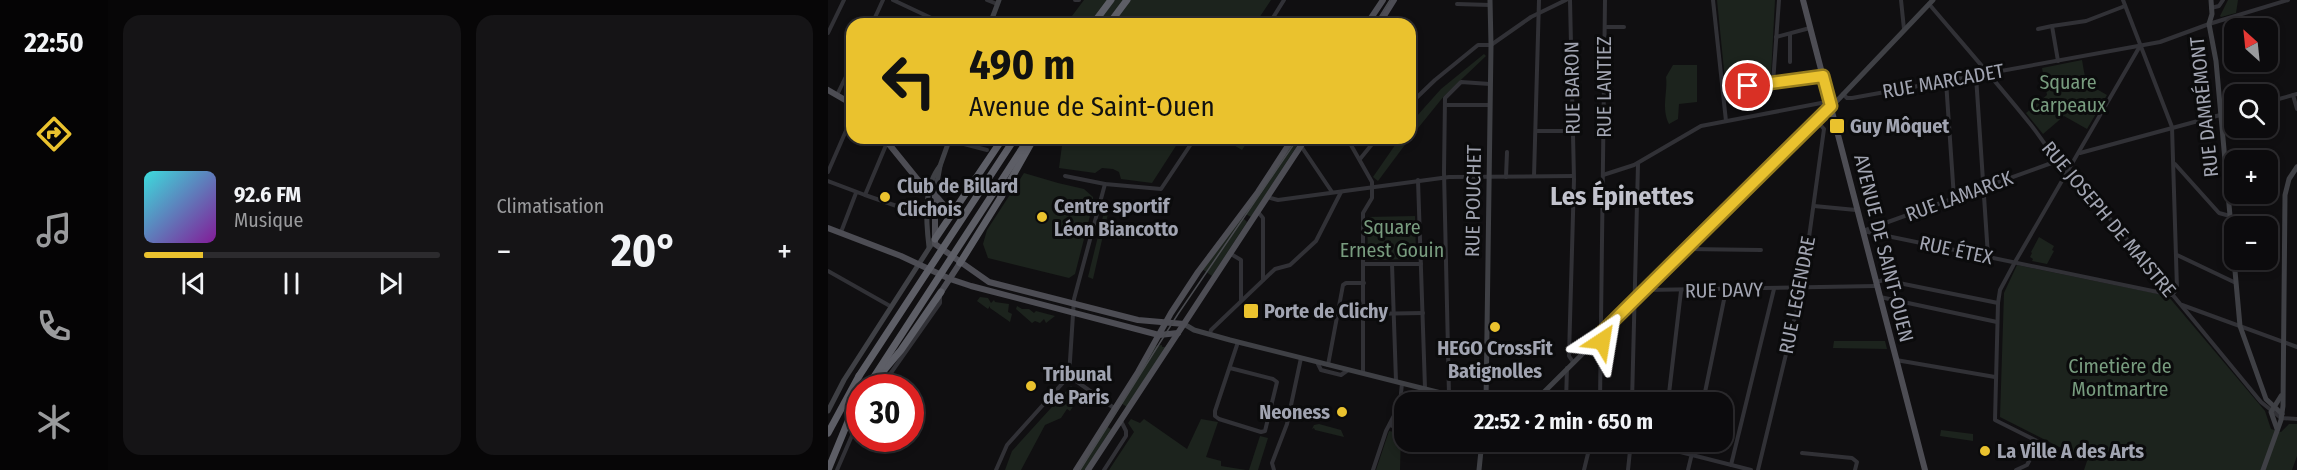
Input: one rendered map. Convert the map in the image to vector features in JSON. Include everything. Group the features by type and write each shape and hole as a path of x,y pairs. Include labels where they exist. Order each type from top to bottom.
{"highway":[{"path":"1098,18 1111,0"},
{"path":"1114,18 1127,0"},
{"path":"935,239 989,153 997,144"},
{"path":"828,433 859,376 1011,144"},
{"path":"877,374 1025,144"},
{"path":"960,263 1031,144"},
{"path":"880,374 902,350 941,292"},
{"path":"828,470 846,426"}],"main road":[{"path":"1371,18 1383,0"},
{"path":"1383,18 1394,0"},
{"name":"AVENUE DE SAINT-OUEN","path":"1803,0 1925,470"},
{"name":"RUE DAMRÉMONT","path":"2211,0 2210,24 2216,61 2230,216"},
{"path":"992,18 998,2"},
{"path":"1544,392 1831,106 1931,2"},
{"name":"RUE POUCHET","path":"1486,392 1490,3"},
{"path":"828,90 846,100"},
{"path":"891,144 918,180 935,194 948,210 955,210"},
{"path":"948,144 940,166 935,194 937,246 989,282 1138,320 1184,324 1194,330 1238,342 1439,392"},
{"path":"1076,470 1198,272 1258,192 1289,144"},
{"path":"1088,470 1301,146"},
{"path":"929,247 928,188 940,166"},
{"path":"2263,470 2282,416 2285,195 2286,185 2297,167"},
{"path":"828,228 950,279 1159,335 1172,335 1194,330"},
{"path":"828,411 844,380 890,306 935,239"},
{"path":"941,292 960,263"},
{"name":"RUE DAMRÉMONT","path":"2235,270 2240,326 2266,399 2272,409 2282,416"},
{"path":"2277,429 2272,409 2280,400 2283,390"},
{"path":"1114,408 1121,421"},
{"path":"1479,470 1481,452"}],"street":[{"path":"828,33 844,0"},
{"path":"875,18 884,0"},
{"path":"893,0 931,18"},
{"path":"987,0 998,2"},
{"path":"1273,18 1284,0"},
{"path":"1534,176 1539,0"},
{"path":"1416,98 1478,45 1491,45 1511,29 1568,0"},
{"name":"RUE BARON","path":"1568,0 1573,176 1569,356 1573,362"},
{"name":"RUE LANTIEZ","path":"1600,392 1605,0"},
{"path":"1713,0 1726,121"},
{"path":"1773,82 1779,0"},
{"path":"1901,0 1904,29"},
{"path":"2123,0 2172,127 2177,289 2172,295"},
{"path":"2211,9 2219,6 2223,0"},
{"name":"RUE MARCADET","path":"1843,93 1849,98 2141,46 2160,42 2285,0"},
{"name":"RUE JOSEPH DE MAISTRE","path":"1931,2 2054,154 2057,161 2073,174 2172,295 2272,409"},
{"path":"1458,4 1490,3"},
{"path":"2038,29 2086,21 2125,6"},
{"path":"2052,26 2058,61"},
{"path":"1605,27 1624,27"},
{"path":"1776,37 1810,28"},
{"path":"1790,34 1790,62"},
{"path":"2016,470 2027,465 2039,442 1995,420 2000,290 2141,46"},
{"path":"837,95 846,76"},
{"path":"1723,89 1823,76"},
{"path":"1976,76 1988,256"},
{"path":"1946,81 1954,198"},
{"path":"1449,392 1445,98 1461,82 1490,84"},
{"path":"2278,99 2295,95 2297,109"},
{"path":"1603,175 1638,163 1701,126 1821,103 1831,106"},
{"path":"1445,105 1490,105"},
{"path":"2079,154 2224,114"},
{"name":"RUE LEGENDRE","path":"1758,470 1802,288 1824,129 1816,121"},
{"path":"1536,130 1572,131"},
{"path":"828,172 846,131"},
{"path":"865,195 885,144"},
{"path":"964,144 989,153"},
{"path":"1065,176 1105,184 1161,189 1191,144"},
{"path":"1351,144 1372,186 1372,198 1363,213 1364,373"},
{"path":"1360,159 1372,144"},
{"path":"1301,146 1332,193"},
{"path":"1506,177 1507,152"},
{"name":"RUE LAMARCK","path":"1862,231 2057,161"},
{"path":"1632,392 1638,163"},
{"path":"2174,164 2217,211 2230,216"},
{"path":"1267,197 1278,200 1445,178 1573,176"},
{"path":"1418,180 1425,388"},
{"path":"828,181 911,211"},
{"path":"996,470 1006,445 1069,376 1074,304 1081,269 1105,184"},
{"path":"1210,334 1211,330 1241,300 1275,269 1290,265 1316,241 1341,192"},
{"path":"841,232 856,193"},
{"path":"1814,206 1857,210"},
{"path":"1258,212 1263,218 1263,280"},
{"name":"RUE ÉTEX","path":"1862,231 2172,295"},
{"path":"1686,249 1761,250"},
{"path":"1231,254 1241,260 1241,300"},
{"path":"2176,255 2236,283"},
{"path":"1364,264 1421,264"},
{"path":"1373,470 1386,430 1400,404 1392,264"},
{"path":"828,271 890,306"},
{"name":"RUE DAVY","path":"1644,290 1802,288 1876,284 1884,280 1998,303"},
{"path":"1328,365 1344,284 1364,283"},
{"path":"1731,465 1774,289"},
{"path":"1705,392 1726,290"},
{"path":"1669,392 1682,291"},
{"path":"890,374 940,303 941,292"},
{"path":"1879,297 1997,322"},
{"path":"2181,304 2297,347"},
{"path":"1364,314 1423,313"},
{"path":"1230,368 1277,382 1265,431 1262,432 1215,416 1238,342"},
{"path":"1274,470 1272,463 1287,424 1301,358"},
{"path":"1896,360 1995,377"},
{"path":"1317,362 1321,370 1341,375 1349,370"},
{"path":"1566,392 1567,368"},
{"path":"1069,376 1114,408"},
{"path":"2282,416 2297,419"},
{"path":"1104,470 1126,435 1126,429 1121,421"},
{"path":"1390,425 1394,426"},
{"path":"837,470 846,449"},
{"path":"1584,470 1588,452"},
{"path":"1628,470 1630,452"},
{"path":"1681,452 1751,470"},
{"path":"1688,470 1693,452"},
{"path":"1802,453 1852,458 1857,462 1855,470"}],"green space":[{"path":"1084,0 1271,0 1259,18 1070,18"},
{"path":"1717,0 1775,0 1769,78 1728,82 1725,80"},
{"path":"2228,0 2238,0 2236,13 2221,17 2220,16"},
{"path":"1484,54 1486,56 1444,96 1416,131 1416,117 1441,89"},
{"name":"Square Carpeaux","path":"2082,60 2086,83 2107,95 2087,129 2064,116 2043,134 2026,113 2047,95 2042,68"},
{"path":"1673,65 1697,65 1697,102 1679,104 1678,119 1669,124 1665,112 1666,77"},
{"path":"1062,144 1177,144 1152,183 1121,179 1119,172 1113,169 1102,168 1095,173 1059,168"},
{"path":"1232,144 1246,144 1242,150"},
{"path":"1292,144 1298,144 1251,217 1244,213"},
{"path":"1396,144 1406,144 1378,181 1373,177"},
{"name":"Centre sportif Léon Biancotto","path":"1024,173 1084,189 1093,197 1075,274 1069,278 988,258 983,244 987,230"},
{"path":"1106,204 1110,205 1093,279 1088,277"},
{"name":"Square Ernest Gouin","path":"1415,216 1416,255 1413,259 1372,260 1368,257 1367,217"},
{"path":"1242,217 1247,222 1212,276 1202,269"},
{"path":"2039,237 2054,246 2052,250 2054,251 2047,264 2032,261 2030,257"},
{"name":"Cimetière de Montmartre","path":"2017,265 2168,296 2265,411 2271,429 2281,432 2289,424 2297,424 2297,456 2292,470 2084,470 2087,461 2000,417 2004,293"},
{"path":"980,297 988,298 991,303 994,300 1009,304 1008,312 1012,314 1010,322 990,306 988,309 977,301"},
{"path":"1017,306 1034,313 1036,311 1055,316 1046,323 1044,319 1040,323 1035,321 1032,323 1016,309"},
{"path":"1834,341 1885,341 1887,349 1833,348"},
{"path":"1155,346 1166,347 1127,407 1121,403"},
{"path":"1071,386 1081,395 1070,411 1067,409 1061,418 1045,425 1021,470 1005,470 1012,451"},
{"path":"1131,419 1140,423 1144,419 1187,449 1201,419 1218,422 1206,457 1221,461 1221,466 1246,470 1109,470 1134,432 1128,423"},
{"path":"1319,424 1341,430 1344,437 1312,429 1314,425"},
{"path":"1107,427 1111,429 1085,470 1078,470"},
{"path":"1941,430 1973,434 1973,441 1940,436"},
{"path":"1389,431 1394,432 1394,452 1400,452 1400,470 1376,470"},
{"path":"1260,436 1268,438 1258,470 1249,470"}],"tram line":[{"path":"1379,18 1390,0"},
{"path":"1080,470 1178,314 1294,144"}],"place":[{"name":"Guy Môquet","path":"1837,126"},
{"name":"Club de Billard Clichois","path":"885,197"},
{"name":"Centre sportif Léon Biancotto","path":"1042,217"},
{"name":"Porte de Clichy","path":"1251,311"},
{"name":"HEGO CrossFit Batignolles","path":"1495,327"},
{"name":"Tribunal de Paris","path":"1031,386"},
{"name":"Neoness","path":"1342,412"},
{"name":"La Ville A des Arts","path":"1985,451"}],"district":[{"name":"Les Épinettes","path":"1622,196"}],"route":[{"path":"1602,341 1601,333 1831,106 1823,76 1748,86"}]}
